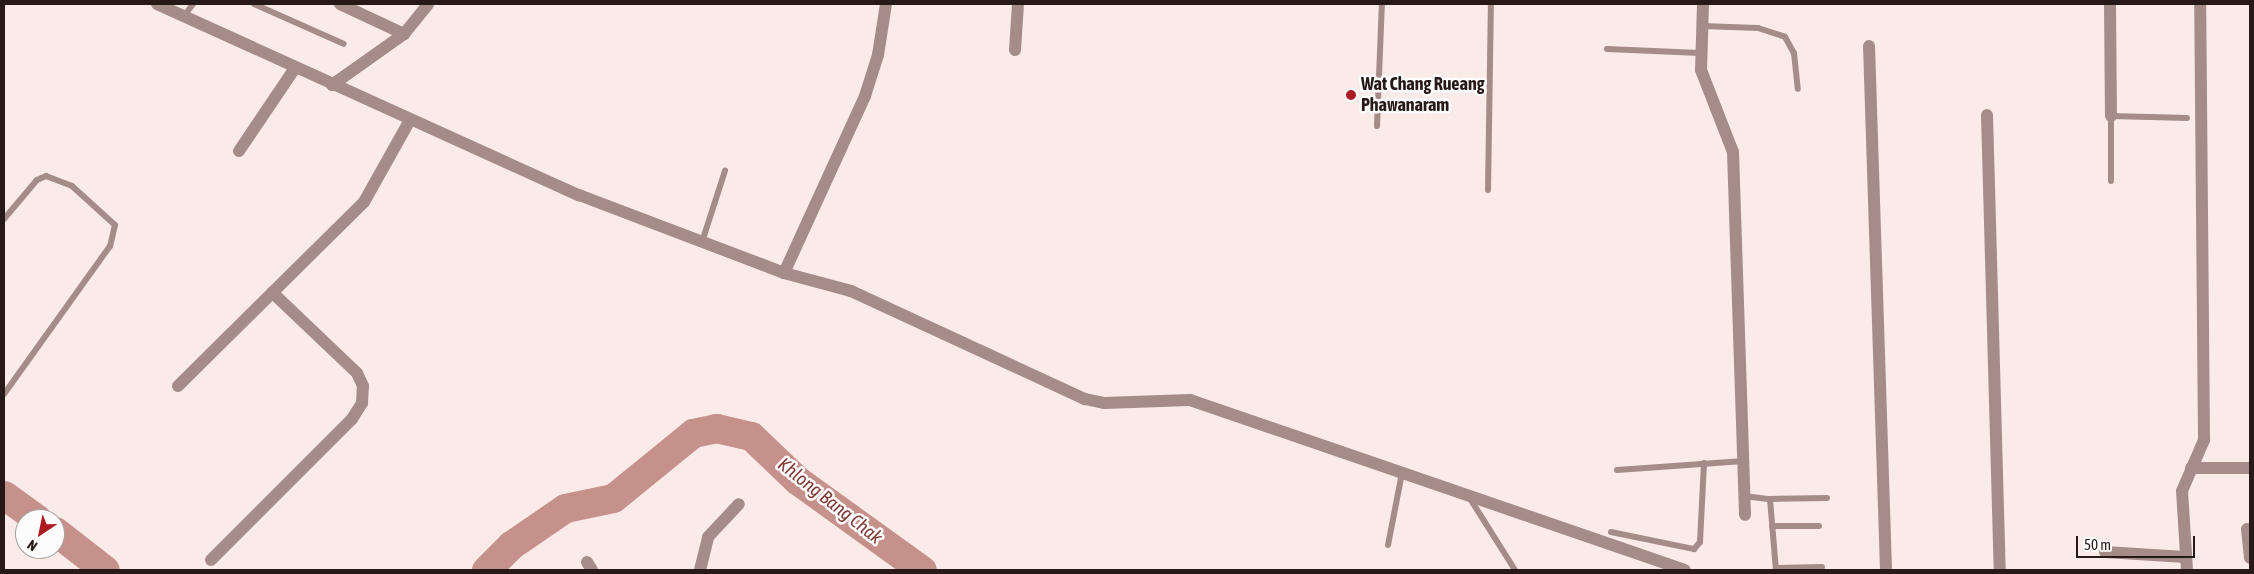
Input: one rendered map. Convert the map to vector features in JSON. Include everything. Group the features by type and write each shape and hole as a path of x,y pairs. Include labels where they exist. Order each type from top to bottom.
{"street":[{"path":"157,4 332,85 579,195 784,273 851,291 1084,399 1104,403 1190,400 1685,570"},
{"path":"340,4 404,34"},
{"path":"332,85 404,34 428,4"},
{"path":"784,273 865,96 878,55 886,4"},
{"path":"1015,50 1018,4"},
{"path":"1702,4 1700,53 1705,85 1733,152 1745,515"},
{"path":"2110,4 2111,116"},
{"path":"2187,570 2182,491 2204,440 2200,4"},
{"path":"1869,46 1886,570"},
{"path":"239,151 296,68"},
{"path":"1987,115 2000,570"},
{"path":"178,386 364,202 410,120"},
{"path":"210,560 352,419 362,403 363,386 357,373 272,292"},
{"path":"2191,468 2250,468"},
{"path":"700,570 708,537 739,504"},
{"path":"2247,529 2250,558"},
{"path":"2105,552 2185,557"}],"lane":[{"path":"184,16 193,4"},
{"path":"254,4 344,44"},
{"path":"1377,126 1382,4"},
{"path":"1488,190 1491,4"},
{"path":"1702,26 1758,28 1785,37 1794,53 1798,89"},
{"path":"1607,49 1700,53"},
{"path":"2111,181 2111,116 2187,118"},
{"path":"702,242 725,171"},
{"path":"4,218 37,180 46,176 72,186 115,225 110,246 4,394"},
{"path":"1617,470 1744,461"},
{"path":"1611,532 1694,549 1700,542 1704,464"},
{"path":"1388,545 1402,473"},
{"path":"1467,494 1515,570"},
{"path":"1744,496 1827,498"},
{"path":"1770,498 1776,569 1822,566"},
{"path":"1772,526 1819,526"}],"waterway":[{"name":"Khlong Bang Chak","path":"486,570 511,545 565,508 613,498 693,433 716,428 751,436 797,480 922,570"},
{"name":"Khlong Bang Chak","path":"4,495 23,509"},
{"name":"Khlong Bang Chak","path":"65,539 105,570"}],"place":[{"name":"Wat Chang Rueang Phawanaram","path":"1351,95"}]}
